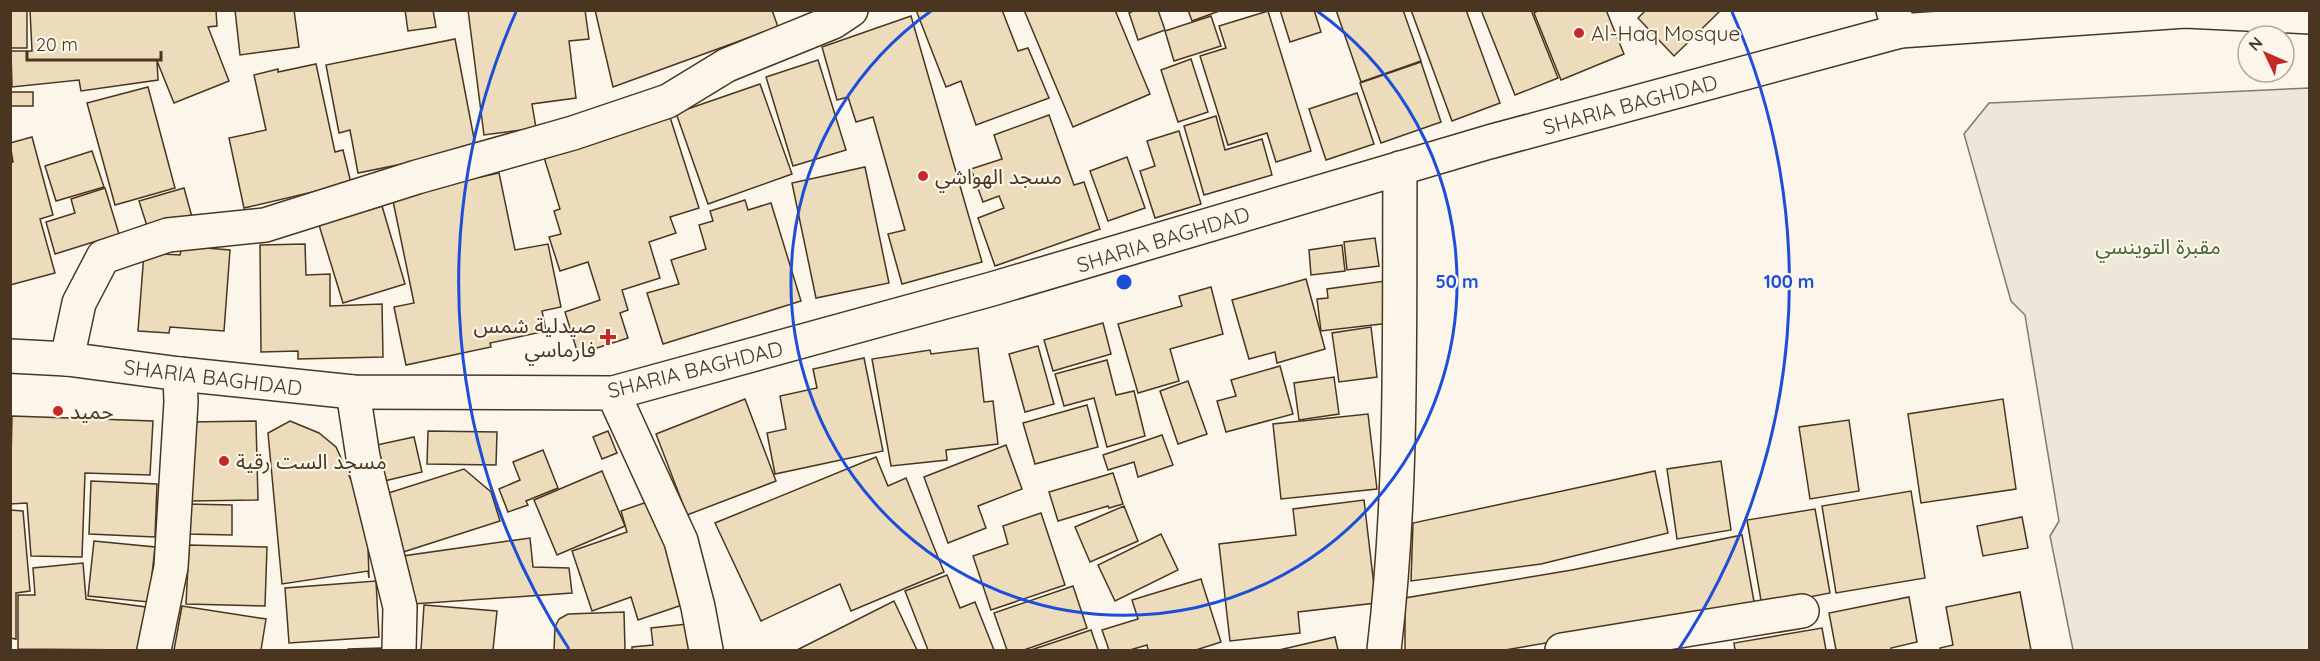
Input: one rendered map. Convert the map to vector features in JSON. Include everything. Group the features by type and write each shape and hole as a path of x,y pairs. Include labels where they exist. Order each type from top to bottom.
{"street":[{"path":"67,359 79,303 102,257 168,235 265,225 417,177 573,133 668,101 727,65 833,22 851,10"},
{"name":"SHARIA BAGHDAD","path":"10,356 67,359 180,375 353,393 613,393 992,289 1897,21 2185,11 2302,15"},
{"path":"1384,651 1393,575 1399,350 1400,168"},
{"path":"154,651 171,567 181,402 180,375"},
{"path":"353,393 363,457 400,607 399,651"},
{"path":"613,393 681,541 698,607 706,651"},
{"path":"1562,651 1802,611"}],"green space":[{"name":"مقبرة التوينسي","path":"2309,88 2309,650 2073,650 2050,536 2059,521 2025,315 2011,301 1964,134 1989,103"}],"building":[{"path":"10,10 27,10 27,48 10,48"},
{"path":"30,10 216,10 217,26 208,27 229,81 174,103 157,61 158,80 81,91 79,80 12,87 11,51 32,51"},
{"path":"235,10 294,10 299,47 240,55"},
{"path":"405,10 433,10 436,27 408,31"},
{"path":"468,10 585,10 589,39 569,41 576,98 532,104 536,128 484,135"},
{"path":"595,10 772,10 778,27 613,87"},
{"path":"916,10 1002,10 1018,51 1028,48 1049,98 976,125 961,81 946,87"},
{"path":"1024,10 1115,10 1150,94 1073,127"},
{"path":"1135,10 1158,10 1165,30 1138,40 1129,13"},
{"path":"1188,10 1222,10 1192,21"},
{"path":"1280,10 1314,10 1321,32 1290,42"},
{"path":"1336,10 1403,10 1421,61 1361,82"},
{"path":"1411,10 1466,10 1500,103 1452,121"},
{"path":"1481,10 1531,10 1558,78 1515,95"},
{"name":"Al-Haq Mosque","path":"1539,10 1606,10 1624,54 1561,80 1534,13"},
{"path":"1646,10 1721,10 1674,56 1638,18"},
{"path":"1268,11 1311,151 1276,162 1267,133 1228,145 1200,56 1226,48 1219,26"},
{"name":"مسجد الهواشي","path":"911,16 982,262 902,284 888,234 905,230 873,117 856,122 848,97 837,100 822,47"},
{"path":"1211,16 1221,46 1174,61 1165,31"},
{"path":"455,39 476,149 358,173 350,130 339,133 326,65"},
{"path":"1191,59 1208,112 1178,122 1161,70"},
{"path":"818,60 846,150 793,166 766,77"},
{"path":"1421,62 1441,122 1381,143 1360,83"},
{"path":"316,64 335,152 343,150 351,183 244,208 229,138 266,130 254,75"},
{"path":"760,84 792,174 708,204 676,113"},
{"path":"148,87 175,188 115,205 87,103"},
{"path":"10,92 33,92 33,106 10,106"},
{"path":"1357,93 1374,144 1326,160 1309,109"},
{"path":"669,114 699,208 670,217 676,233 649,242 660,278 622,290 628,310 620,313 628,338 578,354 565,312 600,300 588,262 560,271 549,237 561,234 554,211 560,209 543,154"},
{"path":"1049,115 1074,185 1084,182 1100,229 995,266 978,218 1004,208 999,196 983,202 971,169 1002,159 994,135"},
{"path":"1216,116 1225,150 1262,139 1272,175 1204,195 1184,126"},
{"path":"1179,131 1201,204 1155,218 1140,171 1155,166 1147,141"},
{"path":"32,137 53,215 40,219 55,273 10,285 10,162 13,162 10,143"},
{"path":"92,151 104,187 56,201 45,166"},
{"path":"1127,157 1145,208 1108,221 1090,171"},
{"path":"865,167 889,283 816,298 792,183"},
{"path":"499,173 515,250 548,244 561,307 542,311 546,331 490,343 491,347 406,365 394,307 414,303 392,196"},
{"path":"105,188 119,234 55,254 46,222 75,213 71,199"},
{"path":"184,188 192,217 148,229 139,201"},
{"path":"745,200 748,210 771,203 801,301 663,344 647,293 679,284 671,260 706,249 699,225 713,221 710,211"},
{"path":"382,206 405,284 343,303 319,225"},
{"path":"1375,238 1379,266 1347,270 1344,242"},
{"path":"305,244 306,275 330,274 330,306 382,304 383,357 298,359 298,351 261,352 260,245"},
{"path":"1342,245 1345,271 1311,275 1309,250"},
{"path":"182,246 230,250 224,331 170,327 169,333 138,331 144,253 180,255"},
{"path":"1306,279 1325,349 1277,363 1275,352 1249,359 1232,300"},
{"path":"1385,281 1390,323 1321,331 1317,299 1328,298 1327,289"},
{"path":"1211,287 1223,334 1170,349 1179,381 1138,393 1118,324 1182,306 1179,296"},
{"path":"1103,323 1111,354 1053,371 1044,340"},
{"path":"1371,327 1377,377 1339,382 1332,333"},
{"path":"1038,346 1054,404 1025,412 1009,354"},
{"path":"978,348 984,402 993,401 998,444 946,450 947,460 891,466 872,359 930,350 931,354"},
{"path":"864,358 883,451 775,474 767,433 786,429 780,396 817,388 813,369"},
{"path":"1107,360 1116,395 1134,391 1145,436 1107,447 1094,398 1064,406 1055,374"},
{"path":"1280,366 1293,414 1226,432 1217,401 1236,396 1231,380"},
{"path":"1334,377 1339,414 1299,420 1294,383"},
{"path":"1188,381 1207,434 1178,444 1160,391"},
{"path":"745,399 776,481 687,515 656,434"},
{"path":"2003,399 2016,489 1921,503 1908,414"},
{"path":"1087,405 1098,447 1035,464 1023,423"},
{"path":"1368,414 1377,489 1281,499 1273,424"},
{"path":"12,416 153,421 150,475 85,473 82,557 31,556 27,503 10,504"},
{"path":"1849,420 1859,491 1810,499 1799,427"},
{"name":"مسجد الست رقية","path":"256,421 258,500 191,501 190,422"},
{"path":"290,421 319,433 336,447 367,515 369,578 368,571 282,584 268,433"},
{"path":"428,431 497,432 496,465 427,464"},
{"path":"608,431 617,453 602,459 593,437"},
{"path":"1162,435 1173,465 1138,477 1134,462 1108,470 1103,455"},
{"path":"414,437 422,472 380,482 372,446"},
{"path":"1006,445 1022,489 978,506 986,528 948,543 924,477"},
{"path":"543,450 558,488 526,501 528,505 508,512 499,489 520,480 513,462"},
{"path":"876,457 888,486 906,478 944,572 851,611 840,584 761,621 715,523"},
{"path":"1721,461 1731,530 1677,539 1667,469"},
{"path":"464,469 491,492 500,521 397,554 379,496"},
{"path":"602,471 625,526 557,555 534,500"},
{"path":"1655,471 1668,533 1541,564 1411,581 1413,523"},
{"path":"1113,473 1123,504 1109,508 1108,506 1058,521 1049,492"},
{"path":"91,481 157,484 155,537 89,534"},
{"path":"1911,491 1925,578 1836,593 1822,506"},
{"path":"1364,500 1376,603 1298,612 1300,633 1230,641 1219,544 1296,535 1293,509"},
{"path":"650,501 685,604 638,620 631,597 592,611 572,551 627,532 621,511"},
{"path":"187,504 232,505 232,535 186,534"},
{"path":"1124,506 1138,541 1090,562 1075,527"},
{"path":"1815,509 1830,593 1762,606 1747,520"},
{"path":"10,510 23,511 30,591 16,593 16,639 10,638"},
{"path":"1041,513 1065,585 991,610 973,556 1008,544 1003,526"},
{"path":"2022,517 2028,548 1983,556 1977,526"},
{"path":"1161,534 1178,570 1115,601 1098,565"},
{"path":"1742,535 1755,607 1505,650 1405,650 1405,598 1572,570"},
{"path":"530,538 533,567 569,568 572,593 413,604 403,556"},
{"path":"94,541 155,547 149,602 88,596"},
{"path":"189,545 267,547 265,606 186,604"},
{"path":"83,563 86,599 146,607 140,650 18,649 18,595 35,595 33,568"},
{"path":"947,575 960,608 975,602 994,650 928,650 905,591"},
{"path":"1201,579 1221,642 1196,650 1148,650 1147,645 1130,650 1109,650 1102,630 1138,619 1132,600"},
{"path":"376,581 379,637 289,643 285,588"},
{"path":"1073,586 1087,628 1024,650 1007,650 994,613"},
{"path":"2020,592 2031,650 1940,650 1940,648 1953,645 1946,607"},
{"path":"1909,597 1917,642 1891,648 1891,650 1836,650 1829,613"},
{"path":"894,601 917,650 797,650"},
{"path":"424,605 497,611 493,650 421,650"},
{"path":"182,606 266,619 261,650 174,650"},
{"path":"624,612 625,650 554,650 555,627 559,619 568,614"},
{"path":"687,624 689,650 632,650 632,647 653,645 651,628"},
{"path":"1822,628 1826,650 1735,650 1734,643"},
{"path":"1091,630 1098,650 1031,650"},
{"path":"1335,637 1338,650 1279,650"},
{"path":"381,648 381,650 348,650 348,649"}],"place":[{"name":"Al-Haq Mosque","path":"1579,33"},
{"name":"مسجد الهواشي","path":"923,176"},
{"name":"صيدلية شمس فارماسي","path":"608,337"},
{"name":"حميد","path":"58,411"},
{"name":"مسجد الست رقية","path":"224,461"}]}
